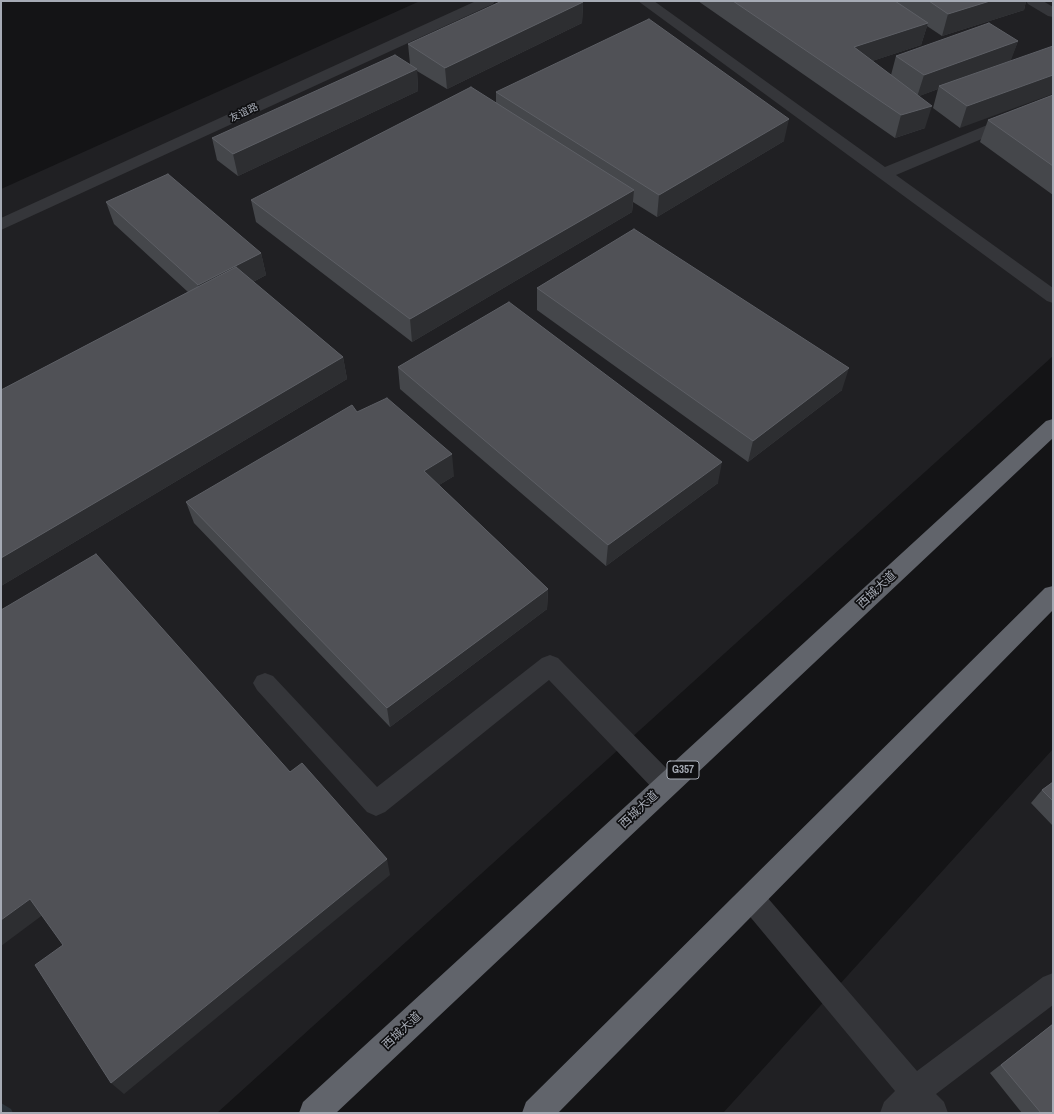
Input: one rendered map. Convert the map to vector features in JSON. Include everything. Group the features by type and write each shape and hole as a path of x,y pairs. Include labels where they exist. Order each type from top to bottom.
{"highway":[{"name":"西城大道","path":"314,1113 1053,426"},
{"path":"537,1113 1053,595"}],"street":[{"name":"友谊路","path":"1,225 488,1"},
{"path":"644,1 1053,297"},
{"path":"1033,1 1053,13"},
{"path":"884,174 1053,103"},
{"path":"265,683 376,804 550,665 666,785"},
{"path":"751,898 932,1113"},
{"path":"895,1113 914,1092 1053,987"}],"shaded area":[{"path":"420,1 1053,1 1053,356 217,1113 1,1113 1,189"},
{"path":"1053,749 1053,1113 723,1113"}],"building":[{"path":"502,1 583,2 445,68 408,44"},
{"path":"733,1 895,1 928,23 854,47 932,106 901,115"},
{"path":"929,1 990,1 948,14"},
{"path":"649,19 789,119 659,195 496,92"},
{"path":"989,23 1018,41 924,75 896,56"},
{"path":"1053,46 1053,75 967,106 939,86"},
{"path":"395,55 417,69 233,154 212,138"},
{"path":"471,87 634,190 410,319 251,200"},
{"path":"1053,95 1053,166 988,120"},
{"path":"168,174 261,253 198,285 106,202"},
{"path":"634,229 849,368 753,441 537,288"},
{"path":"236,267 343,357 1,558 1,390"},
{"path":"509,302 722,462 608,545 398,367"},
{"path":"387,398 452,454 424,471 548,589 387,708 186,502 352,405 357,412"},
{"path":"96,554 290,772 302,763 387,859 111,1083 35,965 63,945 30,899 1,920 1,610"},
{"path":"1053,782 1053,801 1042,790"},
{"path":"1053,1024 1053,1113 1041,1113 1001,1065"}],"waterway":[{"path":"1,1109 7,1113"}]}
